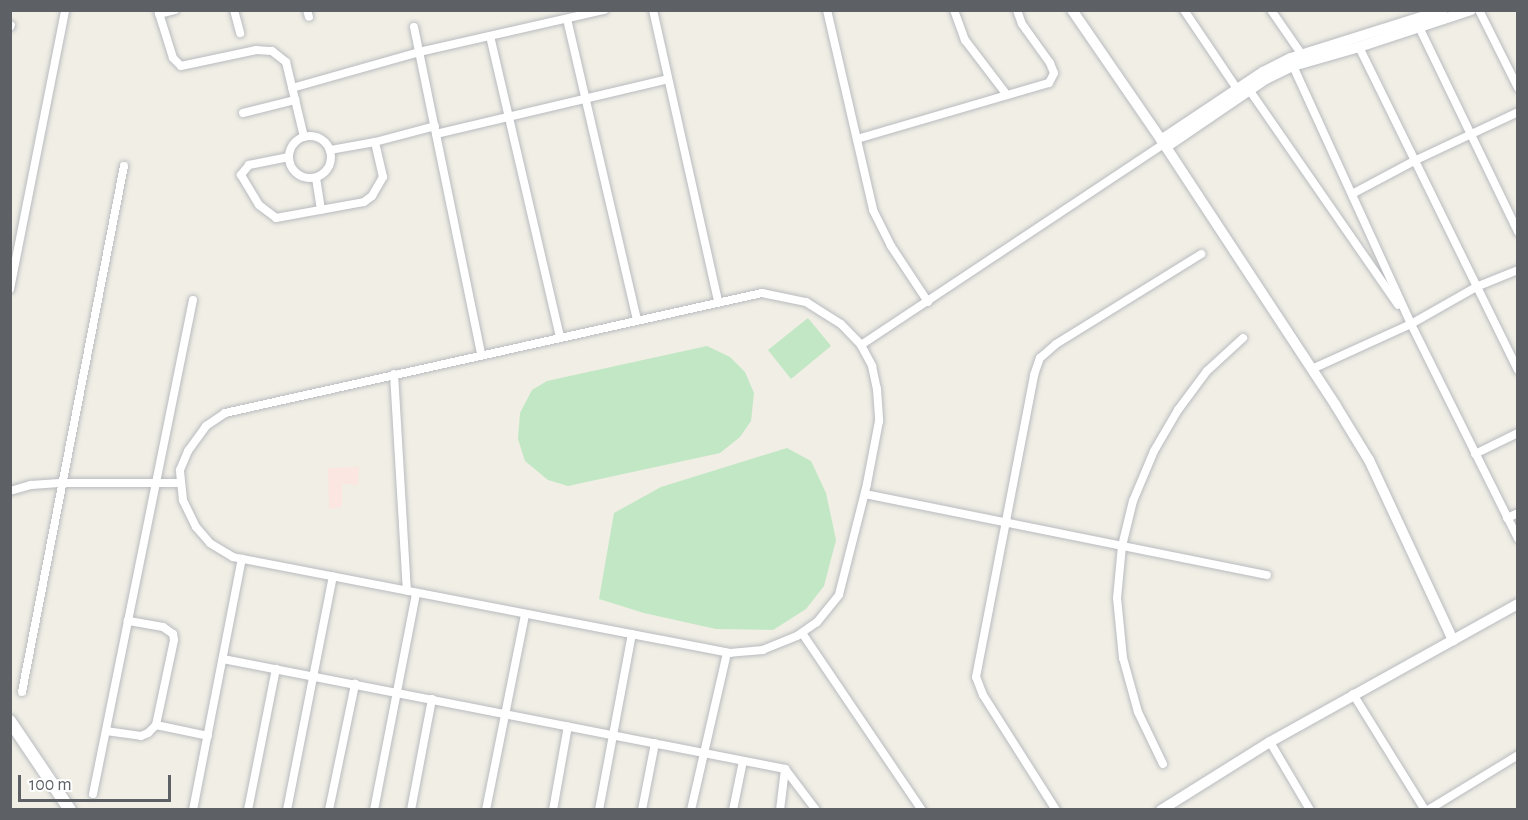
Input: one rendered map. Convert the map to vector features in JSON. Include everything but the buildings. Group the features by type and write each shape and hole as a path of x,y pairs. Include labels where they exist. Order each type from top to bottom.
{"main road":[{"path":"10,721 70,810"}],"street":[{"path":"10,289 13,262 65,10"},
{"path":"175,10 158,12 173,58 181,66 256,50 272,51 286,62 304,137"},
{"path":"234,10 240,33"},
{"path":"292,88 419,52 604,10"},
{"path":"653,10 718,301"},
{"path":"827,10 873,210 891,246 928,302"},
{"path":"954,10 965,40 1007,95"},
{"path":"857,139 1049,83 1054,73 1023,24 1017,10"},
{"path":"1072,10 1164,144 1369,460 1453,640"},
{"path":"1184,10 1237,89"},
{"path":"1271,10 1302,55"},
{"path":"1164,144 1263,72 1302,55 1443,10"},
{"path":"861,345 1164,144 1293,66 1471,10"},
{"path":"1479,10 1518,88"},
{"path":"567,20 637,319"},
{"path":"414,27 481,354"},
{"path":"1419,27 1518,232"},
{"path":"490,36 560,336"},
{"path":"1359,47 1518,370"},
{"path":"1293,66 1411,324 1518,539"},
{"path":"330,150 509,117 668,79"},
{"path":"1250,90 1411,324"},
{"path":"243,113 295,100"},
{"path":"1352,194 1414,161 1518,112"},
{"path":"310,136 325,142 330,150 332,157 326,172 316,178 296,172 289,157 295,142 304,137 310,136"},
{"path":"289,157 249,165 241,175 259,205 276,218 364,202 372,196 383,177 384,169 375,142"},
{"path":"22,692 124,166"},
{"path":"316,178 321,210"},
{"path":"1056,810 983,695 976,677 1034,375 1040,358 1056,344 1201,254"},
{"path":"1312,369 1411,324 1476,287 1518,270"},
{"path":"762,293 806,302 841,324 861,345 872,366 877,389 879,421 865,494 839,595 818,622 802,633 763,650 727,653 233,557 210,543 196,527 183,500 180,470 188,451 206,426 225,413 718,301 762,293"},
{"path":"93,794 193,300"},
{"path":"1163,764 1138,712 1123,658 1117,598 1122,546 1133,501 1154,451 1178,410 1207,370 1243,338"},
{"path":"374,810 397,692 412,592 394,374"},
{"path":"1476,454 1518,433"},
{"path":"10,491 31,485 63,483 181,483"},
{"path":"865,494 1267,575"},
{"path":"1507,518 1518,513"},
{"path":"194,810 242,559"},
{"path":"287,810 333,576"},
{"path":"1161,810 1270,742 1353,694 1518,604"},
{"path":"486,810 525,614"},
{"path":"106,731 141,736 156,725 174,640 173,634 163,627 128,621"},
{"path":"802,633 922,810"},
{"path":"599,810 632,634"},
{"path":"691,810 702,753 727,653"},
{"path":"223,659 785,770 816,810"},
{"path":"248,810 276,669"},
{"path":"329,810 355,684"},
{"path":"1353,694 1427,810 1518,755"},
{"path":"411,810 432,699"},
{"path":"156,725 208,735"},
{"path":"553,810 568,726"},
{"path":"1270,742 1310,810"},
{"path":"642,810 655,743"},
{"path":"733,810 743,761"},
{"path":"780,810 785,770"}],"shaded area":[{"path":"359,467 358,485 342,483 342,507 329,509 328,468"}],"green space":[{"path":"808,318 831,346 791,379 768,350"},
{"path":"707,346 730,357 745,372 754,393 751,421 740,437 720,453 568,486 548,480 525,461 518,439 520,413 532,390 547,381"},
{"path":"787,448 811,461 826,493 836,540 824,586 806,609 773,630 716,629 644,613 599,599 614,513 661,487"}]}
